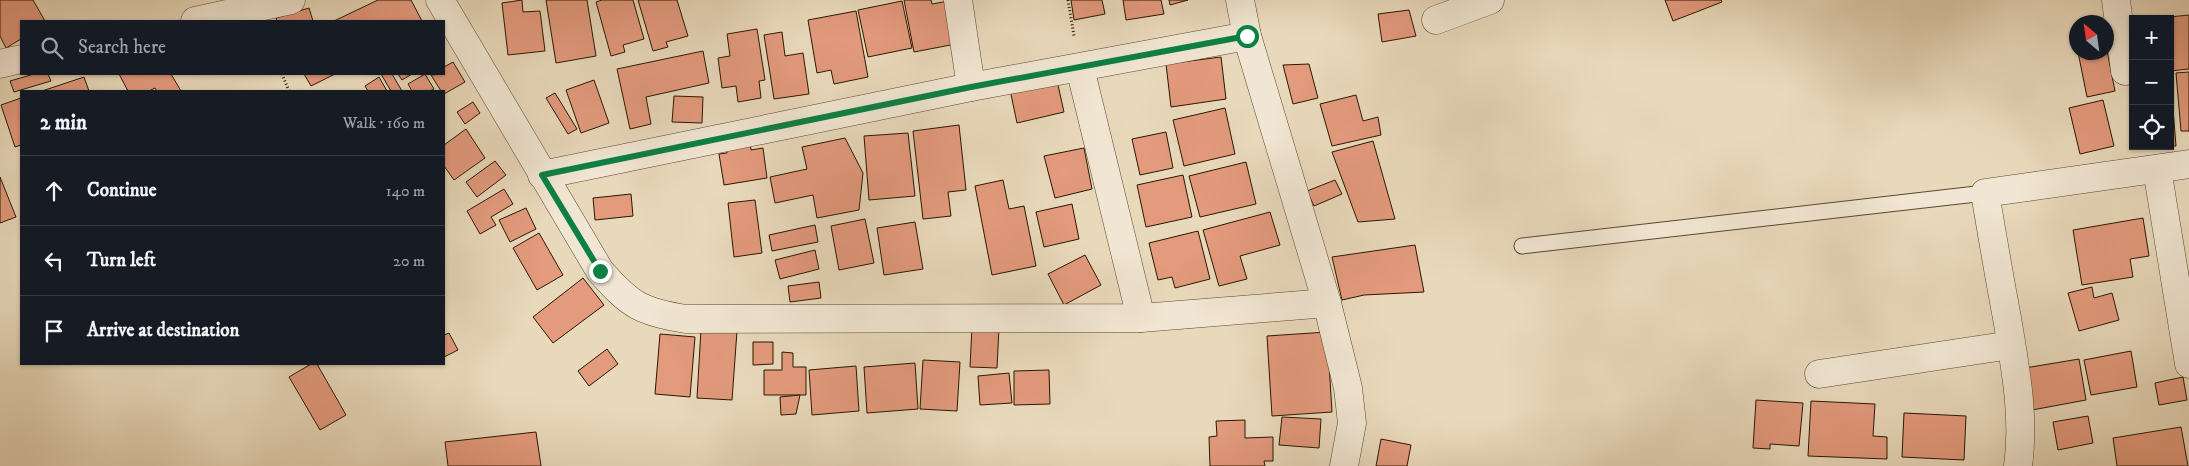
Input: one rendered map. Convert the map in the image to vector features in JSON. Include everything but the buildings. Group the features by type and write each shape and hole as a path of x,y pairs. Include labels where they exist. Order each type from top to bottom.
{"street":[{"path":"200,20 291,0"},
{"path":"440,0 600,271 617,290 639,308 659,315 686,319 1141,318 1327,304"},
{"path":"958,0 971,87"},
{"path":"1240,0 1247,36 1327,304 1348,388 1352,423 1344,466"},
{"path":"1436,20 1490,0"},
{"path":"2123,1 2125,70"},
{"path":"542,175 971,87 1247,36"},
{"path":"0,64 20,59"},
{"path":"1080,68 1141,318"},
{"path":"2018,466 2021,446 2020,412 2012,345 1985,193 2189,164"},
{"path":"2157,169 2189,364"},
{"path":"1819,374 2012,345"}],"lane":[{"path":"1522,246 1985,193"}],"path":[{"path":"282,75 290,90"}],"route":[{"path":"600,271 542,175 971,87 1247,36"}]}
